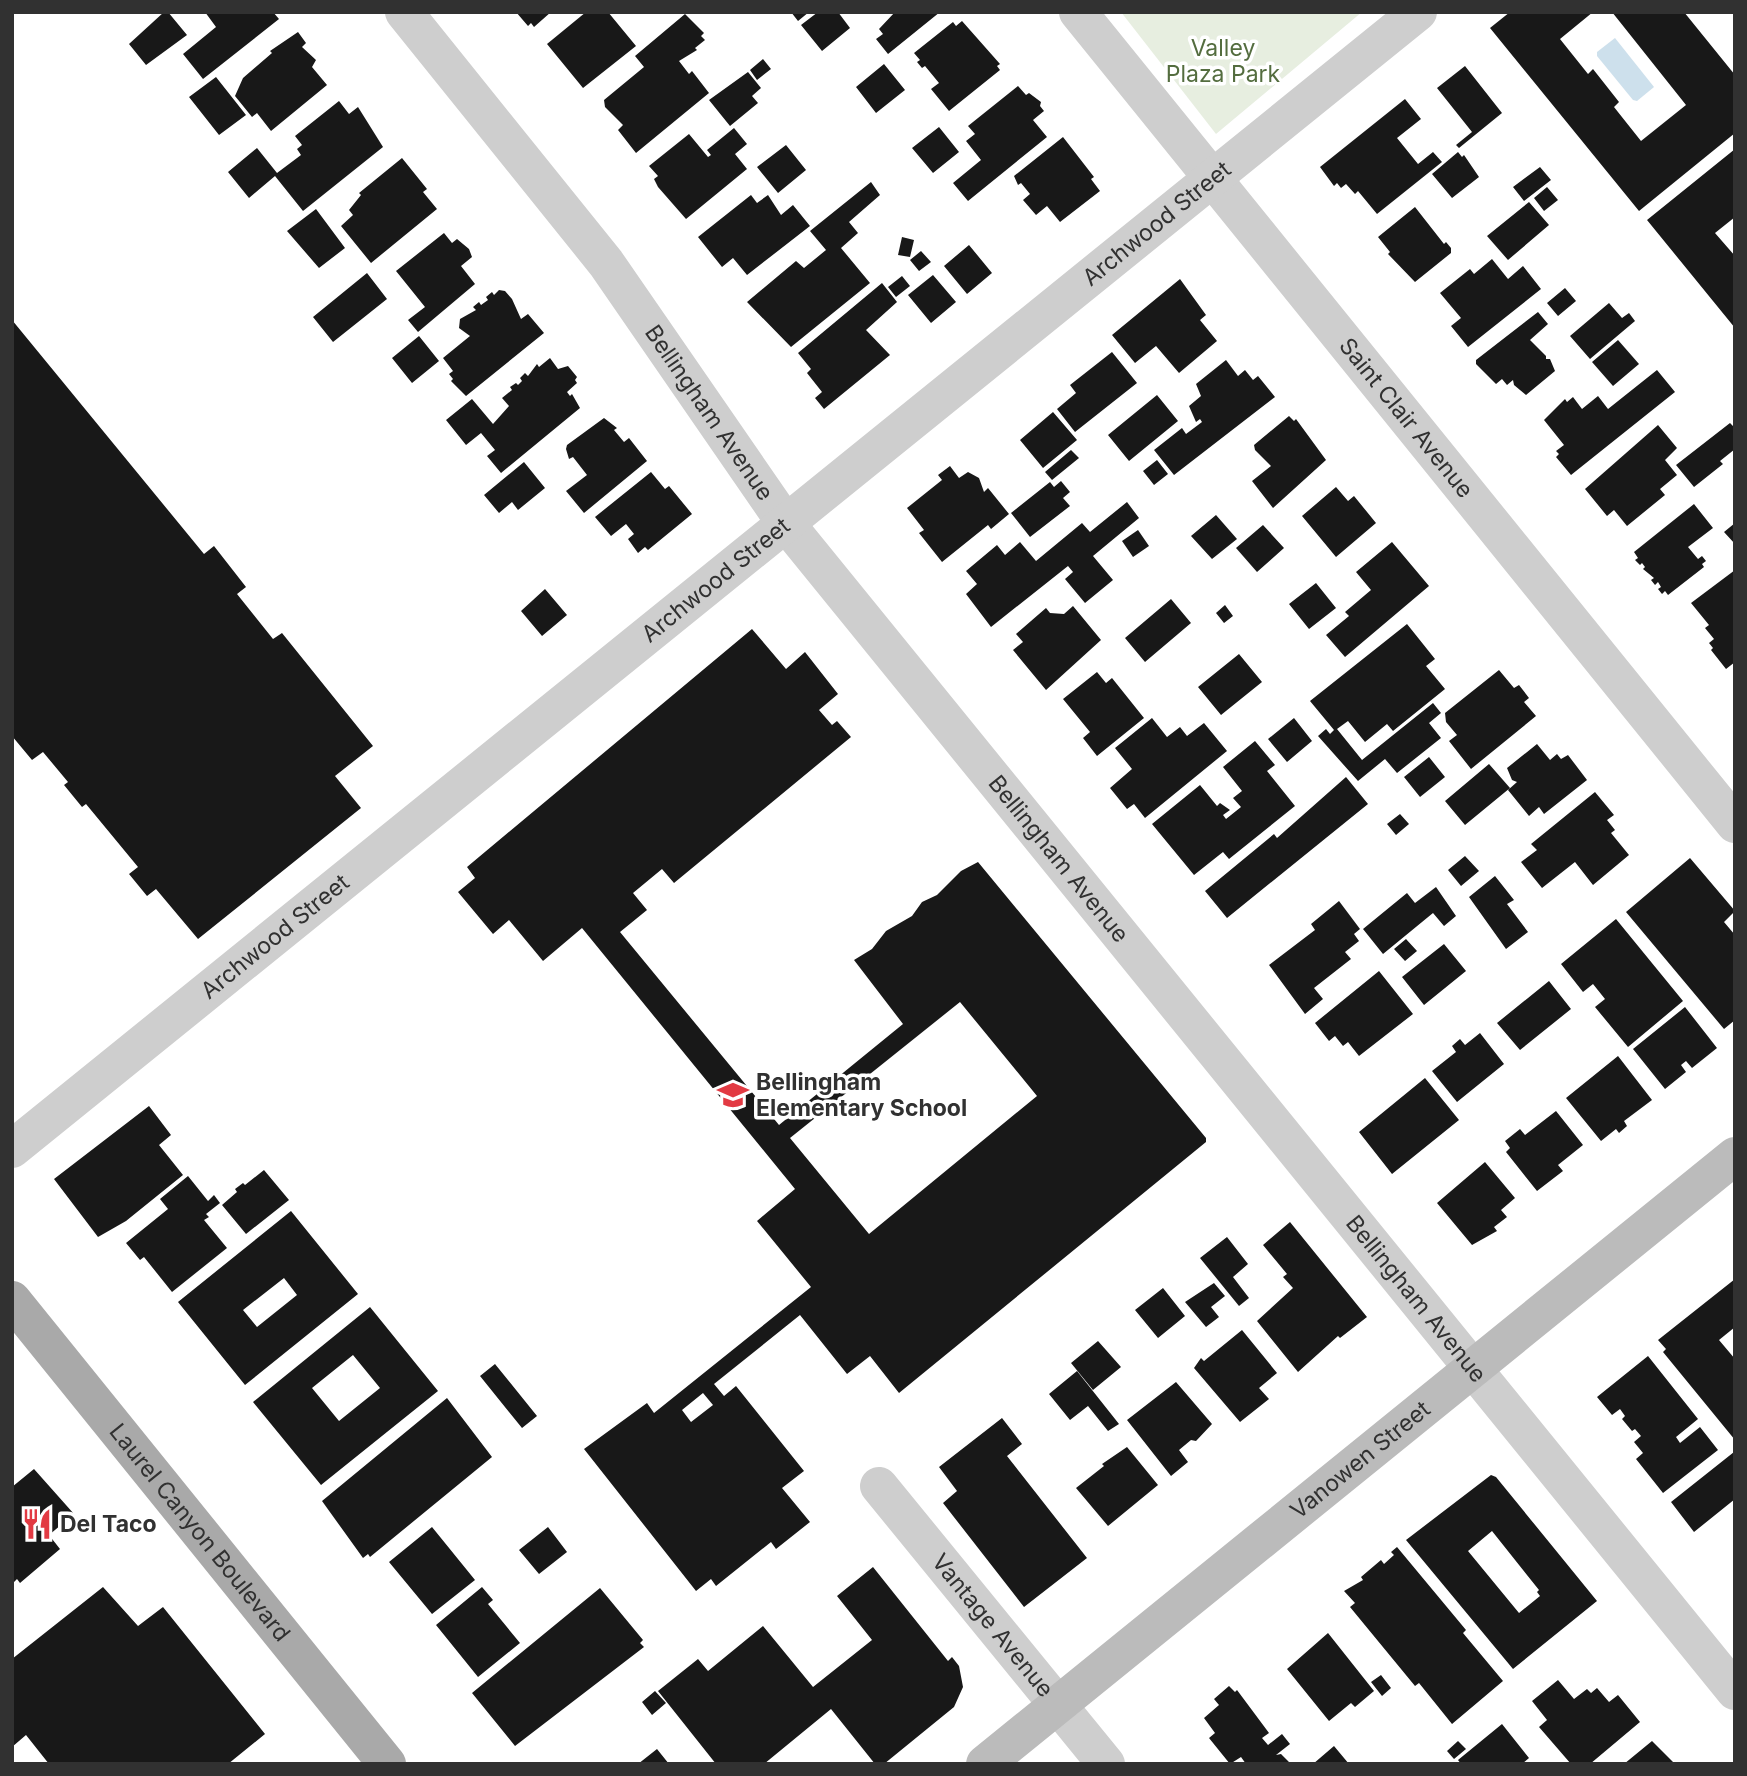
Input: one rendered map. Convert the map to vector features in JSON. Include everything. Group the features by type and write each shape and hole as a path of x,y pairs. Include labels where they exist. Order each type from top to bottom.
{"main road":[{"name":"Vanowen Street","path":"985,1764 1735,1156"},
{"name":"Laurel Canyon Boulevard","path":"12,1300 387,1764"}],"street":[{"name":"Bellingham Avenue","path":"404,12 606,263 784,522 1735,1691"},
{"name":"Saint Clair Avenue","path":"1077,12 1735,824"},
{"name":"Archwood Street","path":"12,1149 784,522 1418,12"},
{"name":"Vantage Avenue","path":"879,1486 1106,1764"}],"green space":[{"name":"Valley Plaza Park","path":"1121,12 1362,12 1216,134"}],"water":[{"path":"1615,38 1654,87 1637,101 1633,100 1597,56 1597,52"}],"building":[{"path":"164,12 168,12 187,35 146,65 129,44"},
{"path":"205,12 273,12 279,19 203,79 183,54 216,27"},
{"path":"516,12 551,12 534,27 531,23 528,26"},
{"path":"586,12 608,12 636,46 583,88 547,44"},
{"path":"791,12 809,12 798,21"},
{"path":"818,12 838,12 850,28 822,51 801,25"},
{"path":"895,12 940,12 888,54 876,39 883,34 879,29"},
{"path":"1510,12 1593,12 1560,39 1588,74 1593,69 1619,102 1614,107 1641,141 1686,105 1612,12 1684,12 1735,75 1735,133 1639,211 1490,28"},
{"path":"685,14 704,33 701,36 705,40 695,48 697,50 679,61 689,74 692,71 709,93 636,153 618,130 623,125 605,107 604,100 644,67 635,56"},
{"path":"962,21 1000,64 997,66 1000,70 949,111 931,89 939,83 925,66 922,68 917,62 920,60 914,53 953,22 956,26"},
{"path":"298,32 306,43 302,47 316,60 312,67 327,85 271,131 257,113 252,117 235,96 243,78 272,53 270,51"},
{"path":"763,59 771,69 757,80 750,70"},
{"path":"884,64 905,90 876,113 856,87"},
{"path":"1465,66 1502,113 1459,148 1456,145 1472,132 1437,88"},
{"path":"748,72 761,88 752,96 758,103 730,126 709,100"},
{"path":"216,77 246,115 219,135 189,97"},
{"path":"1018,86 1026,95 1029,93 1041,102 1040,106 1044,111 1033,120 1047,137 968,201 953,183 981,160 966,141 975,134 968,126"},
{"path":"1405,99 1421,119 1397,138 1418,164 1433,152 1442,162 1377,214 1358,191 1355,194 1346,184 1341,188 1337,183 1334,186 1320,167"},
{"path":"339,101 349,114 358,107 383,147 303,211 275,176 249,198 228,172 257,148 277,173 301,155 297,149 302,145 295,136"},
{"path":"939,127 959,152 933,173 912,148"},
{"path":"734,128 747,144 735,154 747,169 686,219 658,187 654,179 658,176 649,166 689,134 708,157 711,155 707,150"},
{"path":"1063,137 1094,177 1091,179 1100,191 1060,222 1047,206 1036,215 1023,200 1030,194 1021,183 1018,185 1014,176"},
{"path":"786,145 806,170 778,193 757,167"},
{"path":"1735,149 1735,217 1715,233 1735,256 1735,328 1647,220"},
{"path":"1458,152 1462,157 1464,155 1479,177 1452,198 1432,174"},
{"path":"402,158 427,189 423,192 437,209 371,263 341,226 353,215 349,210 361,195 359,193"},
{"path":"1540,167 1551,180 1524,201 1513,187"},
{"path":"871,182 880,195 849,222 858,233 841,248 870,283 791,347 747,302 796,261 804,268 826,250 810,231"},
{"path":"1547,187 1558,200 1544,211 1534,198"},
{"path":"751,195 757,203 768,195 781,215 793,205 810,226 747,275 733,258 722,267 698,237"},
{"path":"1529,202 1549,225 1508,260 1487,236"},
{"path":"1415,207 1444,244 1446,242 1451,248 1451,253 1415,282 1388,254 1390,252 1378,237"},
{"path":"316,209 345,248 319,268 287,231"},
{"path":"444,233 452,243 457,239 469,249 472,257 461,266 475,284 418,332 408,320 425,307 396,271"},
{"path":"902,237 914,240 910,257 898,255"},
{"path":"969,245 992,273 967,294 944,266"},
{"path":"921,251 931,262 919,271 910,260"},
{"path":"1492,259 1508,279 1523,266 1541,289 1468,347 1451,326 1461,318 1440,293 1470,269 1474,274"},
{"path":"367,273 387,299 333,342 313,317"},
{"path":"933,275 956,302 931,323 908,295"},
{"path":"902,276 910,286 896,297 888,287"},
{"path":"1180,279 1206,315 1200,320 1217,341 1179,373 1156,346 1135,363 1112,335"},
{"path":"882,283 897,302 866,330 890,355 824,409 815,398 822,392 807,373 811,369 798,353"},
{"path":"1565,288 1576,301 1558,316 1547,303"},
{"path":"499,290 505,291 512,299 521,319 528,314 544,333 466,396 451,381 453,379 449,374 453,371 443,358 470,336 459,328 460,319 476,310 473,307 479,302 481,305 488,300 486,297 492,292 494,295"},
{"path":"1609,303 1622,318 1629,313 1635,321 1590,359 1570,336"},
{"path":"1538,312 1548,324 1530,340 1546,359 1550,359 1555,371 1526,395 1514,385 1513,380 1507,385 1502,379 1496,384 1476,364 1476,360"},
{"path":"12,320 204,554 214,546 246,587 237,594 273,639 282,633 373,746 335,776 361,808 198,939 156,889 147,896 129,874 138,867 86,804 82,807 64,785 68,782 43,752 32,760 12,736"},
{"path":"419,336 439,361 412,383 392,358"},
{"path":"1618,340 1639,364 1613,386 1592,362"},
{"path":"1112,352 1137,383 1075,432 1057,409 1076,393 1070,385"},
{"path":"550,358 558,369 568,366 577,377 577,383 567,392 570,396 572,394 580,408 501,473 487,456 495,450 481,433 466,445 446,420 472,399 493,424 509,406 502,398 512,390 510,387 516,383 518,385 525,373 528,376 537,364 539,367"},
{"path":"1226,360 1238,376 1245,370 1253,380 1258,376 1275,397 1174,475 1154,450 1182,428 1186,434 1202,422 1200,419 1196,422 1189,406 1201,396 1196,384"},
{"path":"1657,370 1675,392 1571,475 1556,457 1559,454 1556,451 1564,445 1544,420 1565,399 1567,402 1573,397 1582,409 1598,396 1608,409"},
{"path":"1157,395 1178,421 1129,461 1108,435"},
{"path":"1053,412 1077,440 1043,468 1020,440"},
{"path":"1289,416 1294,421 1296,419 1326,460 1273,508 1252,481 1271,466 1255,450 1254,445"},
{"path":"604,418 617,428 614,430 624,442 629,438 647,461 584,513 566,491 587,475 573,457 569,459 566,449 567,445"},
{"path":"1730,423 1735,428 1735,449 1720,461 1723,464 1694,487 1676,465"},
{"path":"1658,425 1677,448 1665,460 1677,475 1660,489 1665,495 1627,526 1614,510 1607,516 1585,489"},
{"path":"1071,450 1079,458 1052,480 1045,472"},
{"path":"1157,460 1168,474 1154,485 1143,471"},
{"path":"524,462 545,488 518,510 512,502 499,513 484,495"},
{"path":"950,466 959,478 968,472 979,478 984,492 988,488 1009,514 991,529 988,525 942,562 919,533 924,530 907,508 942,480 938,475"},
{"path":"651,472 665,489 669,486 692,514 648,550 645,547 638,553 628,539 634,534 626,524 611,536 595,517"},
{"path":"1061,481 1070,492 1063,498 1070,506 1030,537 1011,513 1050,482 1054,487"},
{"path":"1336,487 1348,501 1354,496 1376,523 1336,557 1302,516"},
{"path":"1127,502 1139,518 1093,556 1113,580 1085,603 1065,579 1073,572 1068,566 991,627 966,594 977,584 966,571 997,545 1005,555 1020,542 1036,561 1082,523 1090,532"},
{"path":"1694,504 1713,528 1688,547 1698,559 1702,556 1706,561 1702,564 1704,567 1668,595 1665,591 1662,594 1658,589 1661,587 1658,582 1655,585 1651,580 1654,578 1643,569 1645,567 1642,563 1640,565 1635,560 1638,558 1634,552"},
{"path":"1216,515 1237,539 1212,559 1191,536"},
{"path":"1735,523 1735,544 1724,532"},
{"path":"1263,525 1284,548 1257,572 1236,548"},
{"path":"1138,530 1149,546 1133,557 1122,541"},
{"path":"1392,542 1429,586 1345,657 1326,635 1349,616 1345,612 1371,590 1356,572"},
{"path":"1735,570 1735,662 1726,669 1711,650 1713,648 1709,643 1714,639 1705,628 1709,625 1691,603"},
{"path":"1316,583 1336,608 1309,629 1289,604"},
{"path":"545,589 567,615 542,636 521,611"},
{"path":"1171,599 1191,623 1145,662 1125,638"},
{"path":"1225,605 1233,616 1224,623 1216,613"},
{"path":"1073,606 1101,640 1046,690 1013,650 1023,642 1016,634 1046,608 1050,613 1064,614"},
{"path":"1407,624 1435,659 1426,666 1445,689 1393,731 1387,724 1365,742 1348,721 1337,729 1362,760 1433,703 1441,713 1429,723 1441,738 1397,773 1385,759 1358,781 1318,736 1326,729 1330,734 1334,730 1310,701"},
{"path":"752,629 786,669 805,652 838,694 819,710 832,725 837,721 851,737 674,883 662,869 633,893 647,910 620,932 779,1125 903,1024 854,960 872,949 886,931 912,916 922,902 937,895 961,871 978,862 1206,1138 1206,1142 899,1393 870,1356 847,1374 800,1315 714,1384 724,1396 736,1386 804,1471 782,1488 810,1522 776,1549 771,1542 716,1586 711,1579 696,1591 584,1449 647,1403 654,1413 811,1287 757,1221 795,1189 582,928 543,961 509,920 493,934 458,892 475,878 467,867","holes":["960,1002 1037,1096 869,1234 790,1138","703,1393 713,1405 691,1422 682,1410"]},
{"path":"1239,654 1262,682 1221,715 1198,687"},
{"path":"1499,670 1514,688 1519,685 1529,698 1524,702 1536,716 1471,769 1449,741 1457,735 1446,722 1445,713"},
{"path":"1097,672 1106,683 1112,678 1144,718 1097,756 1083,738 1090,732 1063,699"},
{"path":"1152,718 1167,737 1180,727 1187,736 1204,723 1227,751 1145,818 1134,804 1127,809 1110,788 1132,769 1115,748"},
{"path":"1294,718 1312,741 1287,762 1268,739"},
{"path":"1255,741 1275,765 1267,771 1295,806 1229,859 1223,852 1194,875 1152,824 1200,785 1217,806 1220,803 1230,810 1223,815 1226,819 1241,807 1233,798 1242,791 1223,767"},
{"path":"1537,744 1550,760 1557,754 1561,759 1568,755 1587,780 1544,814 1539,807 1529,816 1508,790 1517,782 1512,780 1507,768"},
{"path":"1429,757 1445,777 1420,797 1404,777"},
{"path":"1489,764 1510,788 1465,825 1445,801"},
{"path":"1346,777 1368,804 1227,918 1205,891 1274,834 1277,838"},
{"path":"1595,792 1614,815 1607,820 1615,830 1611,833 1629,855 1593,885 1575,862 1542,888 1521,862 1537,850 1531,844"},
{"path":"1400,814 1409,824 1396,835 1387,824"},
{"path":"1465,856 1479,871 1461,886 1448,870"},
{"path":"1690,858 1735,911 1724,922 1735,935 1735,1020 1724,1029 1626,912"},
{"path":"1495,876 1514,900 1507,904 1528,932 1506,949 1469,897"},
{"path":"1436,887 1456,916 1444,926 1433,913 1383,954 1363,929 1407,893 1415,903"},
{"path":"1339,901 1360,929 1354,934 1359,941 1345,952 1351,959 1314,988 1323,999 1305,1014 1269,965 1315,930 1311,924"},
{"path":"1616,919 1683,1001 1628,1047 1595,1007 1605,999 1593,984 1583,992 1561,964"},
{"path":"1406,939 1417,951 1405,961 1394,949"},
{"path":"1444,944 1466,971 1424,1005 1402,977"},
{"path":"1379,971 1413,1014 1359,1056 1348,1042 1343,1046 1335,1036 1329,1041 1315,1023"},
{"path":"1549,981 1571,1009 1520,1050 1497,1023"},
{"path":"1685,1007 1717,1048 1692,1068 1686,1061 1681,1065 1686,1072 1665,1089 1633,1049"},
{"path":"1480,1033 1504,1064 1457,1102 1432,1071 1456,1052 1452,1046 1460,1039 1465,1045"},
{"path":"1618,1056 1652,1100 1624,1121 1627,1126 1619,1133 1616,1129 1601,1141 1566,1098"},
{"path":"1425,1078 1459,1120 1392,1174 1359,1132"},
{"path":"149,1106 171,1135 159,1145 183,1175 126,1221 98,1237 54,1179"},
{"path":"1556,1111 1583,1145 1558,1165 1563,1171 1537,1191 1506,1152 1510,1148 1505,1141 1520,1129 1525,1135"},
{"path":"1485,1162 1515,1198 1501,1210 1507,1217 1494,1227 1497,1231 1472,1245 1437,1203"},
{"path":"264,1170 289,1200 246,1234 222,1205 237,1192 235,1189 243,1183 245,1185"},
{"path":"188,1176 208,1201 214,1195 220,1203 206,1214 209,1217 204,1220 227,1248 172,1292 144,1257 140,1260 126,1243 168,1209 160,1199"},
{"path":"291,1211 358,1294 245,1385 178,1302","holes":["284,1278 297,1295 257,1327 243,1310"]},
{"path":"1290,1222 1367,1317 1340,1338 1338,1336 1298,1372 1257,1321 1293,1288 1283,1277 1287,1274 1263,1245"},
{"path":"1227,1237 1248,1264 1233,1277 1249,1298 1239,1306 1200,1258"},
{"path":"1735,1279 1735,1327 1719,1340 1735,1359 1735,1440 1663,1352 1666,1349 1658,1340"},
{"path":"1214,1283 1225,1296 1211,1307 1219,1317 1206,1327 1185,1302"},
{"path":"1163,1288 1185,1316 1158,1338 1135,1310"},
{"path":"370,1307 438,1391 321,1485 253,1402","holes":["353,1355 380,1388 339,1421 312,1388"]},
{"path":"1242,1330 1277,1373 1259,1388 1269,1399 1240,1422 1194,1368 1201,1358 1204,1361"},
{"path":"1098,1341 1121,1367 1093,1390 1071,1363"},
{"path":"1648,1356 1698,1419 1676,1437 1680,1443 1700,1427 1718,1450 1663,1493 1636,1459 1643,1453 1634,1442 1641,1436 1635,1429 1632,1431 1622,1419 1625,1416 1620,1409 1612,1415 1597,1397"},
{"path":"495,1364 537,1416 522,1428 480,1376"},
{"path":"1077,1371 1119,1424 1108,1431 1088,1406 1070,1420 1049,1394"},
{"path":"1176,1382 1212,1424 1196,1441 1191,1440 1179,1450 1188,1462 1171,1476 1127,1420"},
{"path":"447,1398 492,1457 370,1557 368,1554 363,1558 322,1501"},
{"path":"1002,1418 1022,1444 1007,1456 1087,1558 1024,1607 943,1503 957,1491 939,1467"},
{"path":"1127,1447 1158,1485 1108,1526 1076,1488 1104,1466 1102,1464"},
{"path":"1734,1452 1735,1499 1694,1532 1671,1502"},
{"name":"Del Taco","path":"34,1469 74,1514 49,1535 60,1549 20,1583 17,1579 14,1582 12,1487"},
{"path":"1491,1475 1496,1477 1597,1601 1513,1669 1406,1540","holes":["1492,1531 1539,1590 1537,1592 1540,1596 1519,1613 1468,1551"]},
{"path":"432,1527 475,1580 432,1614 389,1562"},
{"path":"548,1527 567,1552 539,1574 519,1550"},
{"path":"1397,1547 1466,1630 1463,1633 1503,1681 1452,1724 1419,1683 1415,1686 1350,1607 1355,1603 1344,1591 1363,1580 1361,1577 1381,1560 1384,1564 1394,1555 1391,1552"},
{"path":"873,1567 948,1661 952,1657 959,1666 963,1687 954,1707 884,1764 875,1764 831,1709 764,1764 716,1764 658,1691 698,1659 708,1671 763,1626 813,1687 872,1640 837,1596"},
{"path":"103,1587 138,1626 163,1607 265,1734 228,1764 49,1764 26,1735 12,1747 12,1659"},
{"path":"482,1587 493,1600 488,1604 520,1643 478,1677 436,1625"},
{"path":"600,1588 643,1640 640,1643 644,1647 515,1746 472,1693"},
{"path":"1328,1633 1374,1691 1355,1707 1351,1703 1329,1721 1287,1669"},
{"path":"1381,1675 1391,1688 1382,1696 1371,1682"},
{"path":"1558,1680 1574,1699 1587,1689 1591,1693 1597,1688 1609,1702 1618,1695 1640,1722 1590,1764 1571,1764 1539,1727 1547,1720 1532,1701"},
{"path":"1229,1686 1235,1692 1237,1690 1269,1733 1262,1738 1268,1745 1282,1734 1290,1744 1276,1755 1281,1754 1291,1764 1246,1764 1241,1757 1230,1764 1209,1738 1215,1733 1204,1718 1219,1705 1214,1699"},
{"path":"655,1691 666,1703 652,1715 642,1702"},
{"path":"1502,1724 1529,1758 1522,1764 1461,1764 1458,1760"},
{"path":"1458,1741 1466,1749 1454,1759 1447,1751"},
{"path":"1652,1741 1675,1764 1624,1764"},
{"path":"1334,1746 1349,1764 1313,1764"},
{"path":"657,1749 669,1764 638,1764"}],"place":[{"name":"Bellingham Elementary School","path":"733,1095"},
{"name":"Del Taco","path":"37,1524"}]}
